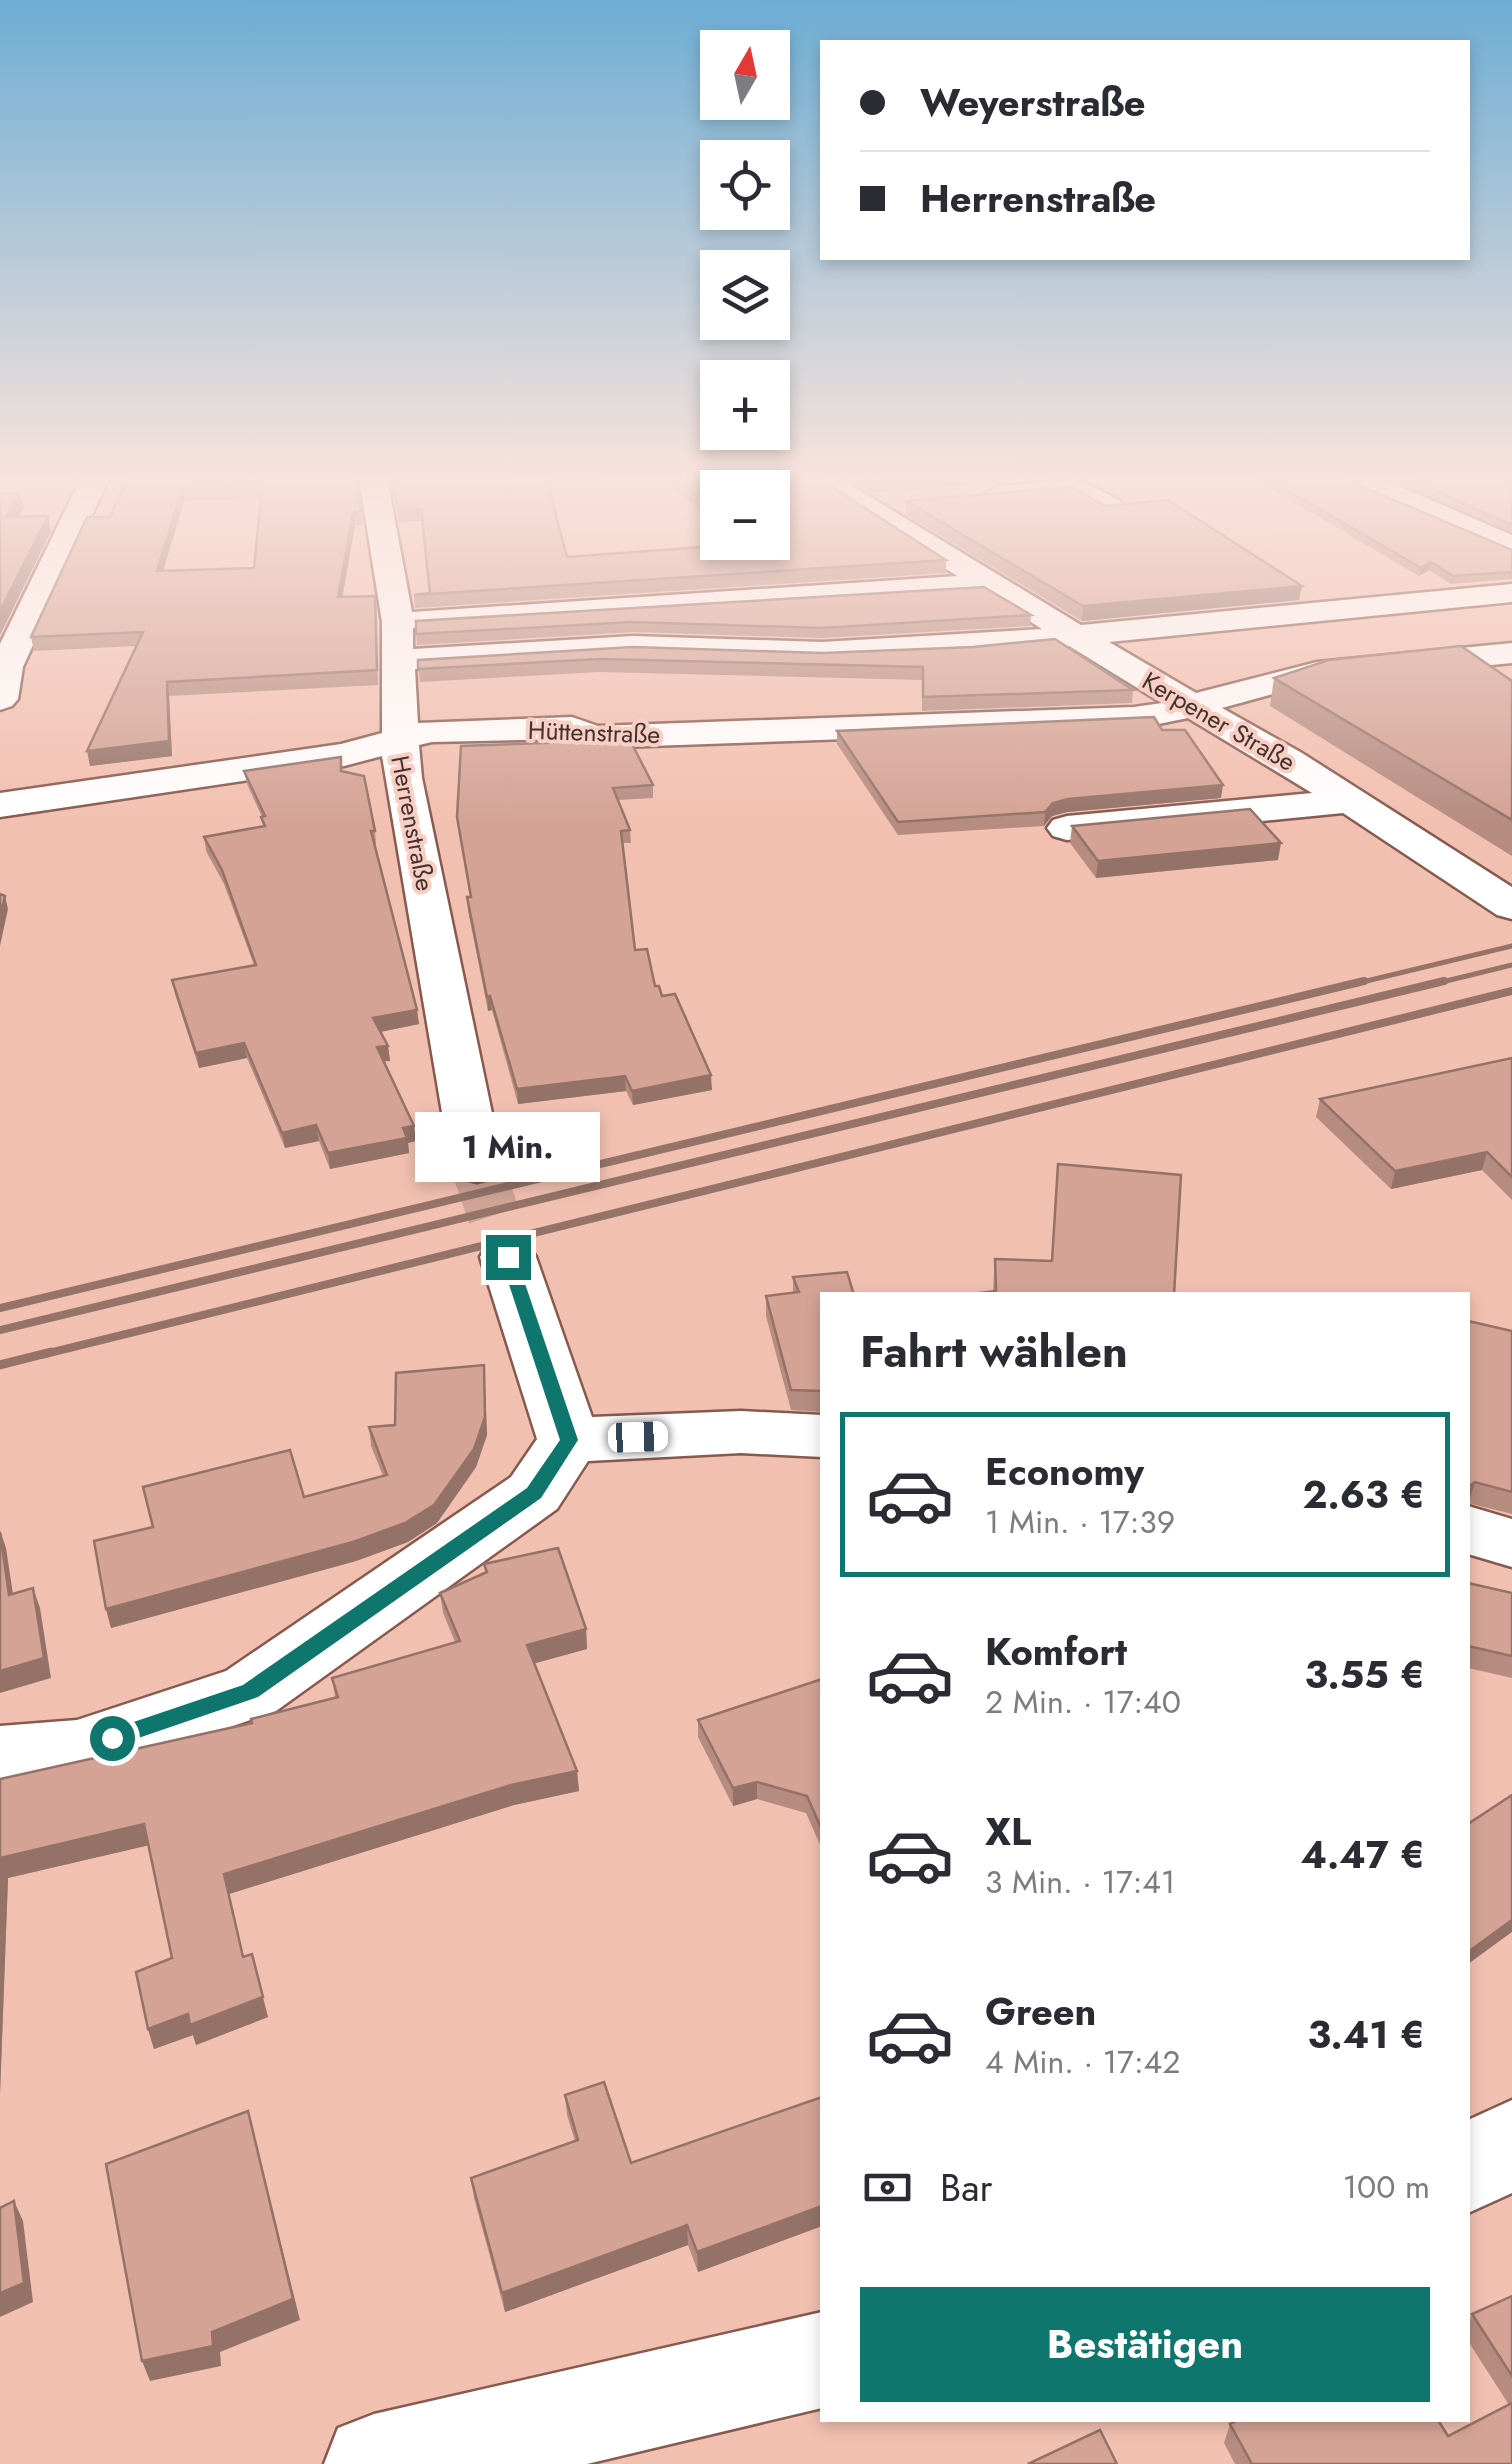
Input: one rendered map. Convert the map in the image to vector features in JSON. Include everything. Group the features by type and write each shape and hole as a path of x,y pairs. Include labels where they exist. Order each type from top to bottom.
{"street":[{"path":"2,678 42,593"},
{"name":"Herrenstraße","path":"393,593 398,622 393,645 400,691 398,741 477,1166"},
{"path":"398,622 839,593"},
{"name":"Kerpener Straße","path":"1007,593 1350,801 1512,906"},
{"path":"396,660 633,646 822,652 972,646 1512,593"},
{"name":"Hüttenstraße","path":"0,806 344,755 430,731 572,728 593,737 1158,716 1262,682 1310,672 1504,660"},
{"path":"1067,828 1350,801"},
{"path":"508,1257 569,1440"},
{"path":"569,1440 741,1432 820,1436"},
{"path":"0,1756 77,1750 251,1691 534,1493 569,1440"},
{"path":"1470,1531 1512,1543"},
{"path":"1470,2168 1512,2144"},
{"path":"374,2464 820,2360"}],"building":[{"path":"0,593 9,593 0,611"},
{"path":"52,593 375,596 377,670 167,682 169,741 87,751 143,632 31,637"},
{"path":"884,593 994,593 1031,615 822,628 632,622 416,634 416,621"},
{"path":"1061,593 1225,593 1083,606"},
{"path":"1055,639 1133,690 923,697 923,667 600,659 418,669 418,660 633,647 822,653 973,647"},
{"path":"1461,646 1512,681 1512,820 1274,678 1329,660"},
{"path":"1154,717 1162,730 1185,730 1223,785 1068,799 1053,803 1045,812 898,822 837,731"},
{"path":"630,740 653,785 613,788 630,830 621,831 635,950 647,949 655,986 659,986 662,996 675,994 711,1075 632,1091 625,1076 517,1089 490,996 487,997 467,897 471,897 457,817 461,746"},
{"path":"341,757 341,771 364,776 375,831 371,831 417,1010 373,1018 388,1046 377,1047 414,1126 403,1128 407,1138 328,1153 316,1125 282,1133 244,1043 196,1053 172,980 256,965 222,870 204,837 265,826 261,817 265,816 244,771"},
{"path":"1250,809 1281,843 1098,861 1072,826"},
{"path":"1512,1058 1512,1177 1487,1152 1395,1171 1320,1099"},
{"path":"1058,1164 1181,1175 1174,1292 988,1292 996,1291 995,1259 1052,1261"},
{"path":"847,1272 853,1292 820,1292 820,1391 791,1390 766,1296 799,1292 793,1277"},
{"path":"1470,1321 1512,1331 1512,1492 1475,1482 1471,1485"},
{"path":"484,1365 485,1417 474,1449 434,1505 405,1523 353,1542 106,1609 94,1541 153,1527 143,1487 290,1450 304,1497 387,1475 369,1427 395,1425 396,1373"},
{"path":"0,1532 9,1595 33,1588 44,1658 0,1671"},
{"path":"558,1548 586,1629 527,1645 577,1771 511,1785 224,1874 243,1957 252,1954 263,1997 190,2025 188,2014 148,2029 136,1972 172,1958 144,1824 0,1858 0,1779 252,1723 251,1719 338,1697 332,1678 460,1641 440,1593 487,1572 484,1564"},
{"path":"1470,1583 1512,1593 1512,1656 1470,1646"},
{"path":"820,1680 820,1825 807,1796 757,1782 733,1788 698,1720"},
{"path":"1512,1795 1512,1920 1470,1951 1470,1823"},
{"path":"604,2082 631,2163 820,2098 820,2207 697,2252 687,2225 502,2293 471,2178 578,2140 565,2095"},
{"path":"248,2111 293,2299 212,2332 213,2346 142,2361 106,2164"},
{"path":"14,2201 24,2283 0,2293 0,2208"},
{"path":"1512,2296 1512,2376 1472,2314"},
{"path":"1512,2403 1512,2464 1252,2464 1230,2424 1439,2422 1448,2436"},
{"path":"1100,2430 1117,2464 1028,2464"}],"tunnel":[{"path":"477,1166 508,1257"}],"railway":[{"path":"1354,984 1512,946"},
{"path":"1434,984 1512,965"},
{"path":"0,1308 1364,981"},
{"path":"0,1330 1444,981"},
{"path":"41,1355 1512,991"},
{"path":"0,1365 51,1352"}],"route":[{"path":"112,1738 251,1691 534,1493 569,1440 508,1257"}]}
